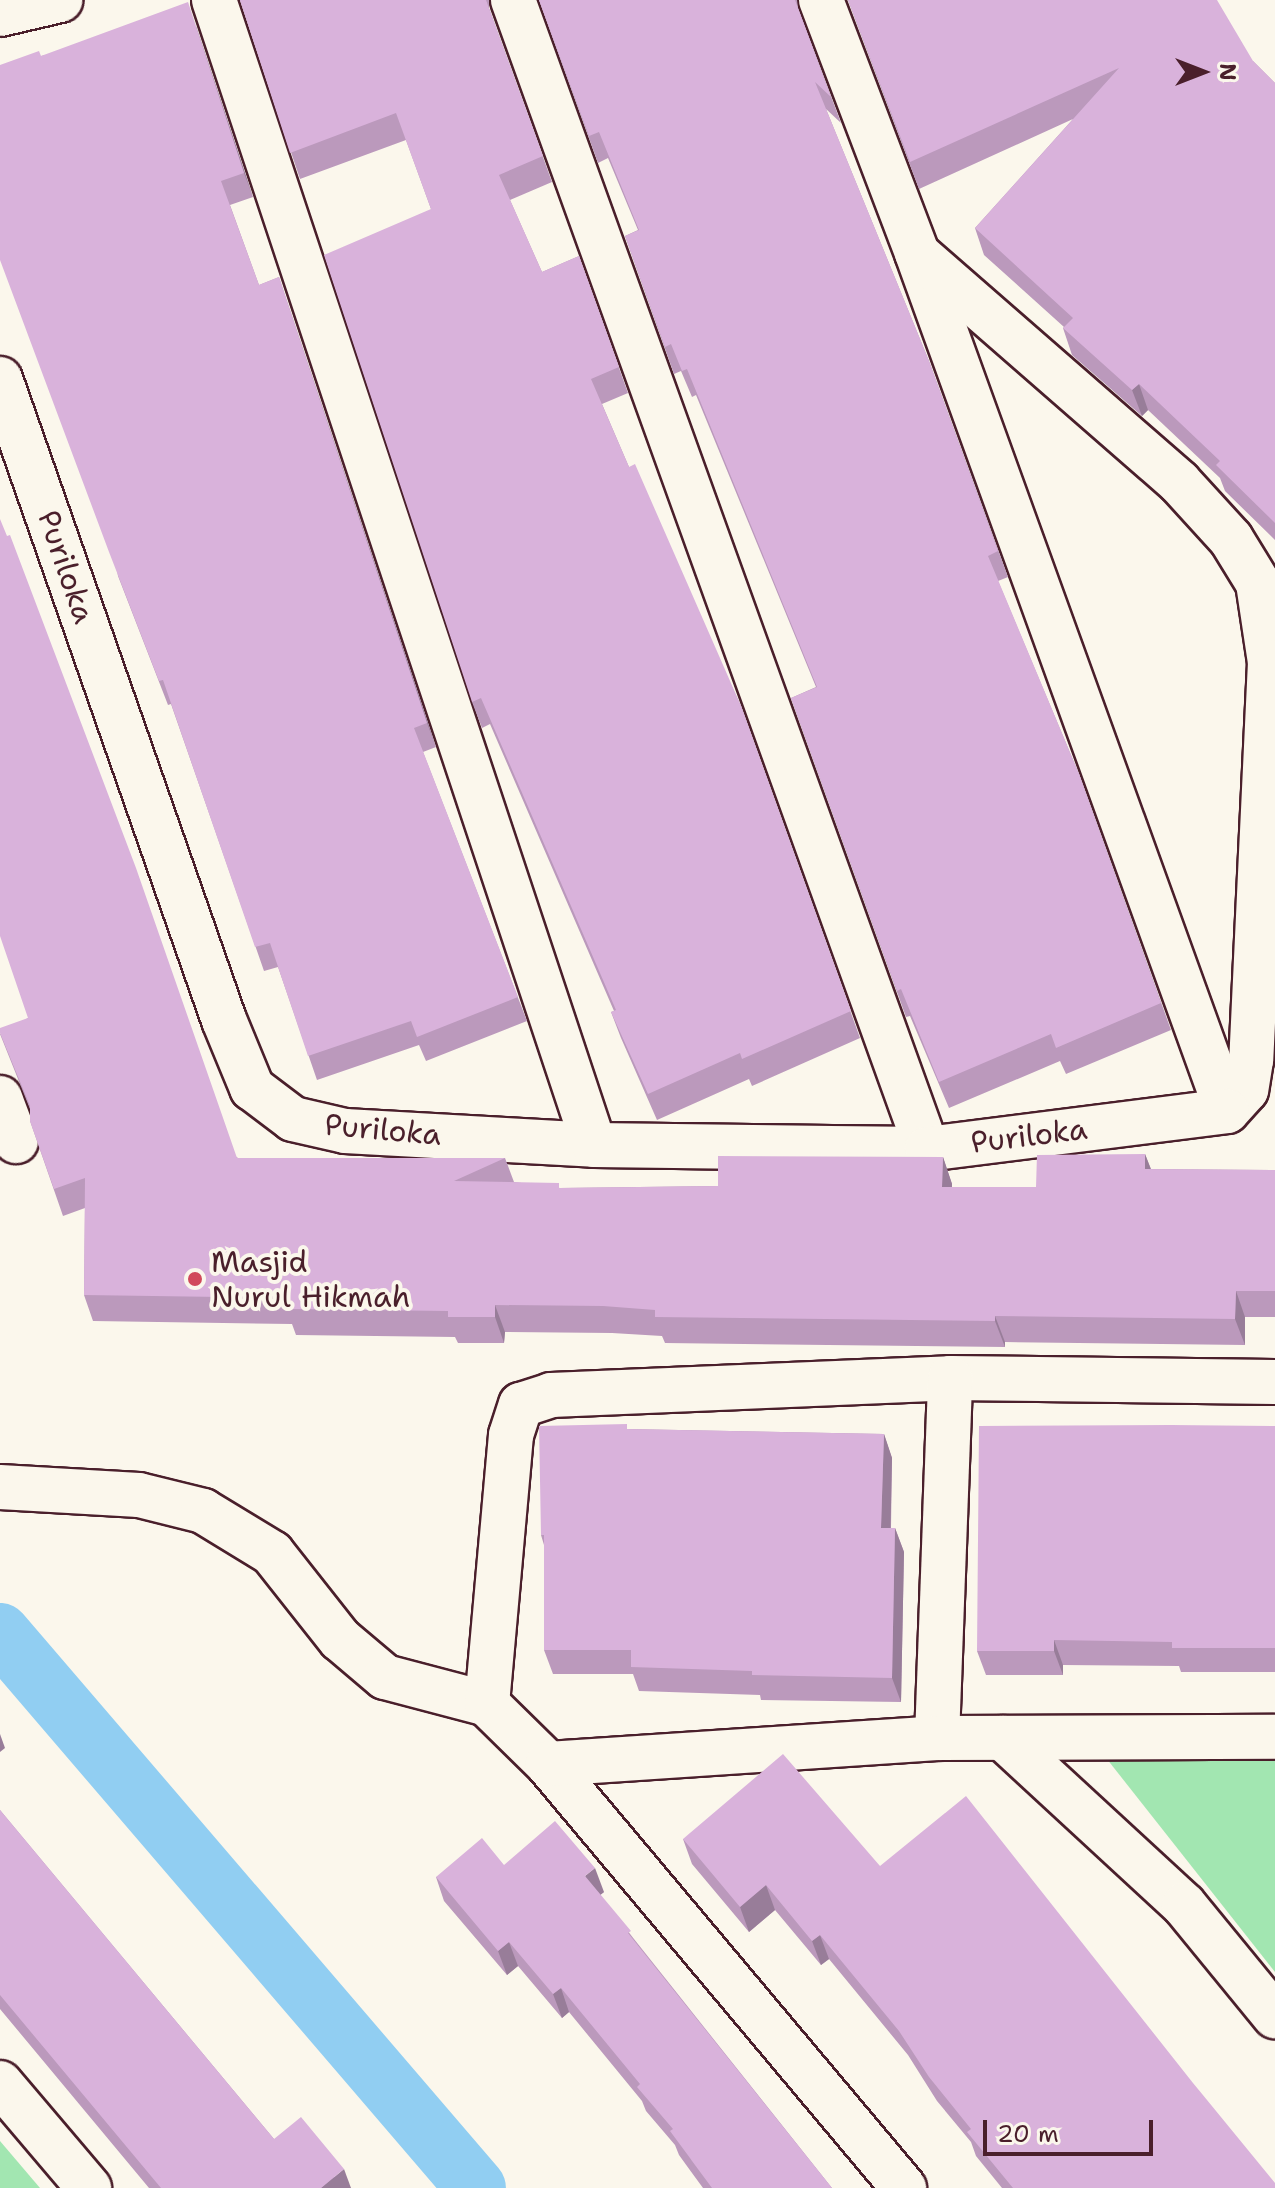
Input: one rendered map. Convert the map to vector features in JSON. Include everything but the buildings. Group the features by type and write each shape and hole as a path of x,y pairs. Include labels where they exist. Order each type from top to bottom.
{"street":[{"path":"0,14 60,0"},
{"path":"214,0 594,1145"},
{"path":"513,0 927,1149"},
{"path":"821,0 917,253 1227,1111 1246,1090 1251,1060 1270,662 1258,583 1231,539 1179,482 917,253"},
{"name":"Puriloka","path":"0,379 224,1020 252,1088 293,1119 345,1131 594,1145 927,1149 1227,1111"},
{"path":"0,1098 16,1141"},
{"path":"487,1704 511,1435 521,1405 551,1395 950,1378 1275,1382"},
{"path":"937,1738 950,1378"},
{"path":"0,1487 139,1495 203,1511 272,1553 340,1639 385,1677 487,1704 548,1764 904,2188"},
{"path":"548,1764 937,1738 1275,1737"},
{"path":"1003,1738 1184,1905 1275,2016"},
{"path":"0,2083 89,2188"}],"green space":[{"path":"1073,1716 1275,1716 1275,1972"},
{"path":"0,2141 40,2188 0,2188"}],"waterway":[{"path":"0,1633 476,2188"}],"place":[{"name":"Masjid Nurul Hikmah","path":"195,1279"}]}
